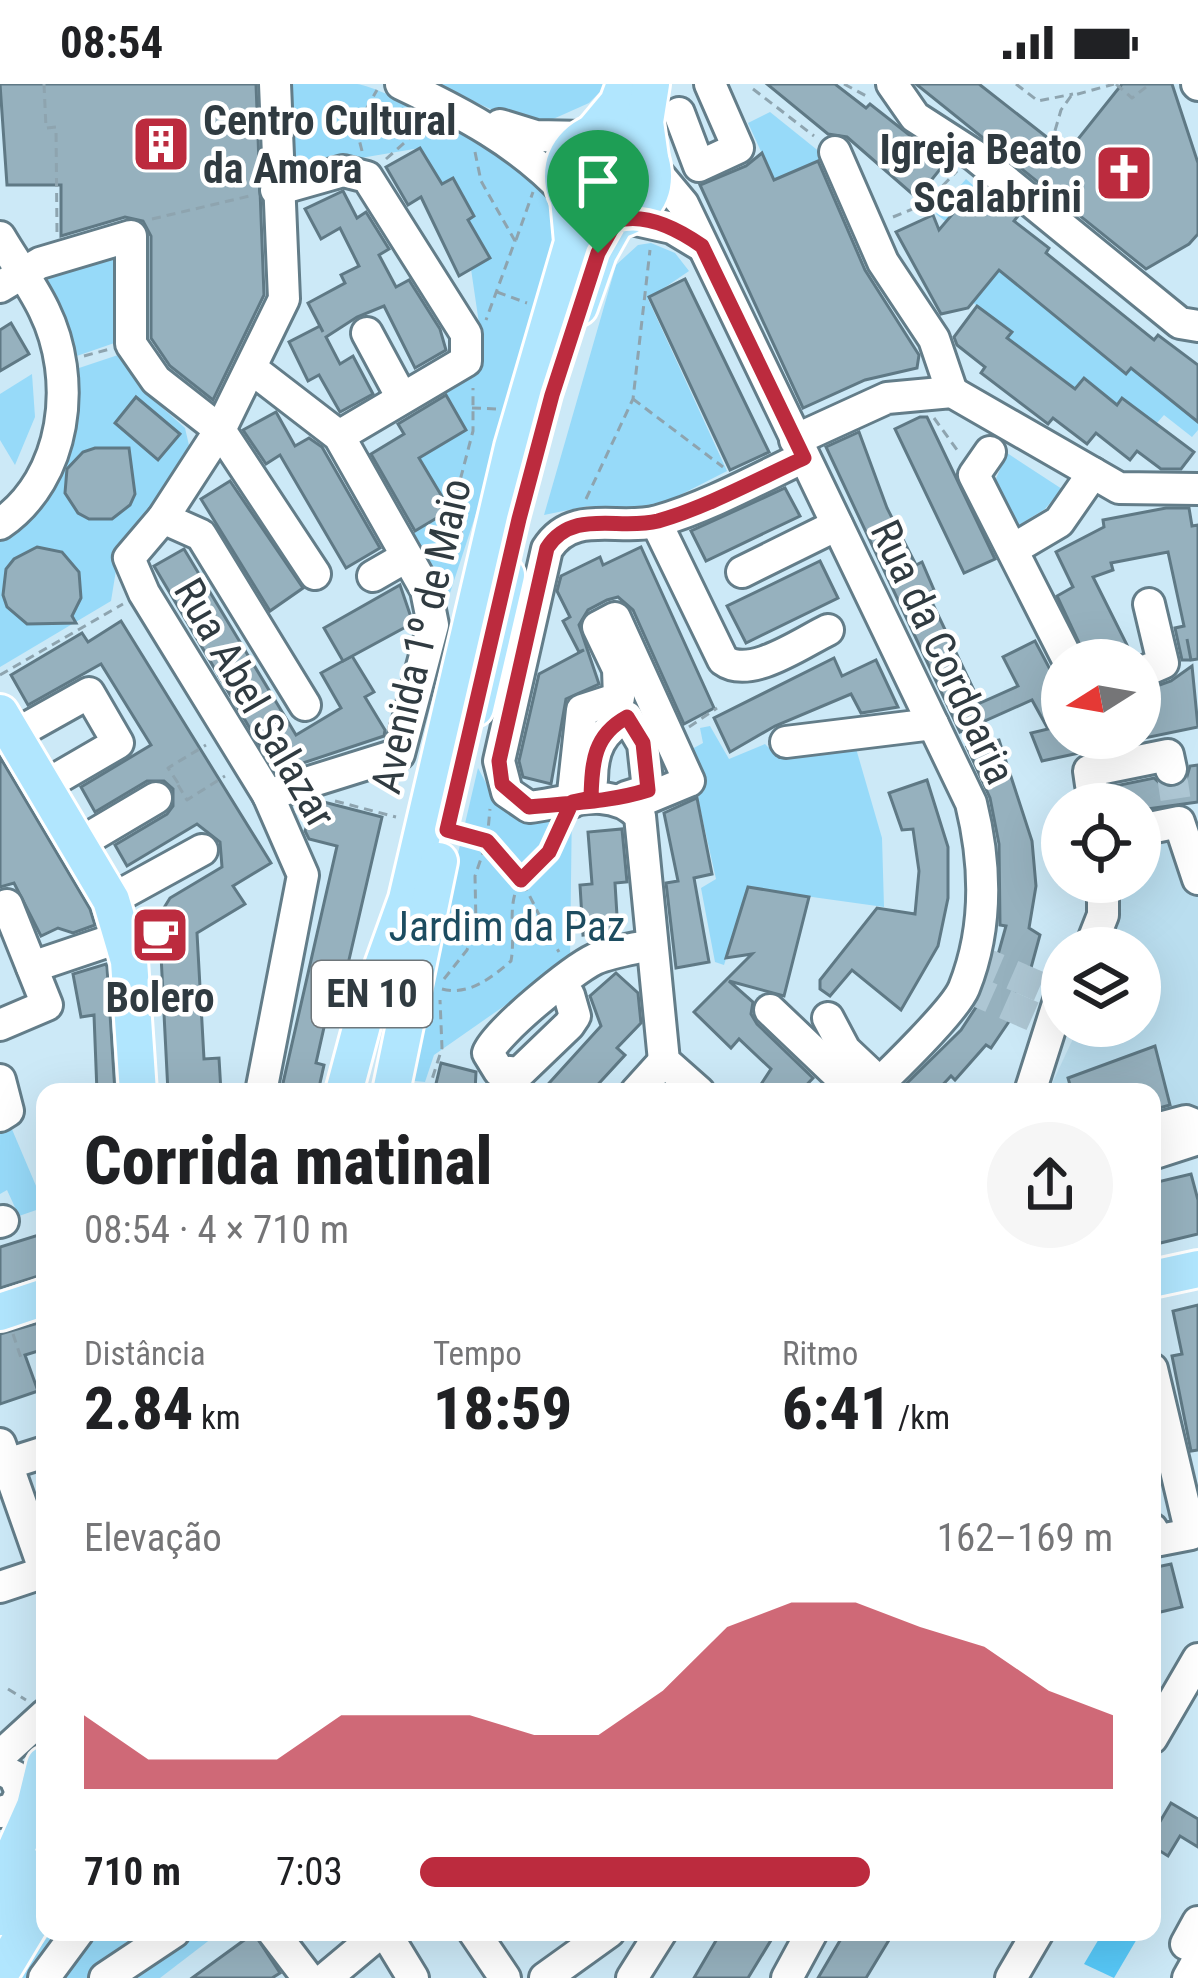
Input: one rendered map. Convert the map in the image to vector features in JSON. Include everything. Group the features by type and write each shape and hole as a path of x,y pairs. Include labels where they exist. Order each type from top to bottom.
{"main road":[{"name":"EN 10","path":"567,195 566,161 618,103 625,84"},
{"name":"EN 10","path":"622,219 651,192 645,122 651,84"},
{"path":"589,136 626,135 651,163"},
{"path":"567,195 589,217 622,219"},
{"name":"Avenida 1º de Maio","path":"394,1083 427,988 436,839 513,447 574,242 567,195"},
{"name":"Avenida 1º de Maio","path":"346,1083 363,1021 407,899 436,839 552,395 592,268 622,219"},
{"path":"7,724 111,900 124,936 137,1083"},
{"name":"EN 10","path":"378,1083 436,839"},
{"name":"EN 10","path":"361,1083 407,899"},
{"path":"1161,1277 1198,1269"},
{"path":"0,1312 36,1300"},
{"path":"0,1885 36,1802"},
{"path":"0,1917 36,1848"},
{"path":"0,1948 36,1887"},
{"path":"0,1974 36,1914"}],"street":[{"path":"137,581 129,558 164,518 220,430 284,299 275,84"},
{"path":"684,98 699,166 738,148 710,84"},
{"path":"892,84 915,117 974,155 1180,322 1198,326"},
{"path":"406,93 536,136 589,136"},
{"path":"651,163 667,142 684,98"},
{"path":"471,118 529,155 567,195"},
{"path":"835,152 883,262 934,339 952,392"},
{"name":"Rua da Cordoaria","path":"651,163 673,187 971,803 982,850 985,893 963,991 875,1083"},
{"path":"276,190 343,171 368,177 466,334 466,361 339,436"},
{"path":"622,219 665,225 701,243"},
{"path":"11,280 57,257 131,236 131,344 156,380 220,430 315,574"},
{"path":"0,237 11,280 44,310 63,389 58,441 36,488 0,524"},
{"path":"367,333 403,398"},
{"path":"252,369 339,436 430,601 433,625 399,754 268,795"},
{"path":"603,801 582,710 619,698 618,669 598,627 615,618 689,781 603,801 529,807 506,792 500,765 547,548 556,535 583,524 656,522 800,449 887,398 910,395 952,392 1119,488 1198,489"},
{"path":"982,464 1058,639"},
{"path":"1015,548 1059,522 1093,473"},
{"path":"164,518 201,536 304,705"},
{"path":"656,522 723,660 731,666 747,668 828,630"},
{"path":"742,572 837,525"},
{"path":"373,576 406,557"},
{"name":"Rua Abel Salazar","path":"137,581 268,795 303,875 263,1083"},
{"path":"1148,604 1157,639"},
{"path":"7,724 88,693 118,742 44,786"},
{"path":"786,742 933,724"},
{"path":"1091,783 1089,771 1168,755 1172,769"},
{"path":"80,844 167,791"},
{"path":"603,801 640,816 664,1061 689,1083"},
{"path":"1161,826 1179,822 1198,879"},
{"path":"111,900 202,850"},
{"path":"0,1024 47,1005 7,905"},
{"path":"32,968 124,936"},
{"path":"565,973 596,958 650,944"},
{"path":"770,1010 861,1083"},
{"path":"828,1018 865,1083"},
{"path":"1033,1083 1044,1047"},
{"path":"644,1083 664,1061"},
{"path":"0,1080 4,1113"},
{"path":"1161,1128 1186,1121 1198,1126"},
{"path":"1161,1151 1198,1139"},
{"path":"1161,1399 1190,1494 1191,1534 1161,1536"},
{"path":"36,1452 3,1454 36,1547"},
{"path":"0,1587 36,1575"},
{"path":"1161,1723 1198,1659"},
{"path":"0,1756 36,1723"},
{"path":"0,1769 18,1780 21,1792 14,1808 0,1812"},
{"path":"44,1978 72,1941"},
{"path":"105,1978 160,1941"},
{"path":"280,1941 308,1978"},
{"path":"326,1978 372,1941"},
{"path":"389,1941 413,1978"},
{"path":"480,1941 505,1978"},
{"path":"545,1978 596,1941"},
{"path":"632,1978 655,1941"},
{"path":"787,1978 807,1941"},
{"path":"1011,1978 1033,1941"},
{"path":"1188,1978 1194,1942"}],"path":[{"path":"44,84 46,128 56,127 57,257"},
{"path":"1016,84 1038,101 1115,84 1132,98 1150,84"},
{"path":"753,89 835,152"},
{"path":"376,90 406,93 423,112 412,136 368,177 356,127 376,90"},
{"path":"1014,188 1052,141 1060,110 1072,96 1085,91"},
{"path":"515,241 536,179 529,155"},
{"path":"868,226 925,204 974,155"},
{"path":"131,236 135,223 276,190"},
{"path":"583,524 582,507 633,399 651,243 665,225"},
{"path":"497,292 536,307"},
{"path":"59,362 131,344"},
{"path":"910,395 982,464"},
{"path":"633,399 722,467"},
{"path":"472,408 510,410"},
{"path":"0,675 137,581"},
{"path":"229,732 168,768 167,791 187,800 248,763"},
{"path":"427,988 467,950 476,925 475,876 487,841 500,765"},
{"path":"306,783 310,795 436,839 487,841 521,880 560,954 565,973"},
{"path":"427,988 451,992 476,987 512,961 513,903 521,880 603,801"},
{"path":"427,988 442,1048 431,1083"}],"shaded area":[{"path":"1175,835 1198,890 1198,1114 1161,1120 1161,1083 1052,1083 1069,1047 1161,1047 1161,927 1108,927 1110,903 1161,903 1161,839"},
{"path":"1098,1941 1136,1941 1114,1978 1084,1964"}],"green space":[{"path":"291,84 357,84 422,111 526,172 542,189 551,211 556,244 510,410 449,596 412,533 450,510 419,458 466,429 445,393 474,376 481,337 471,269 489,258 468,220 474,215 453,178 442,184 420,148 313,166 294,161 283,142"},
{"path":"435,84 608,84 589,103 533,128"},
{"path":"770,112 826,157 774,180 748,123"},
{"path":"966,179 975,187 952,214 1131,368 1198,415 1198,430 1192,437 1164,415 1156,424 1123,399 1117,405 1084,379 1075,389 1007,338 1011,331 972,302 952,226 936,214"},
{"path":"651,243 675,253 689,271 648,299 727,471 643,514 588,506 544,515 616,265 638,245"},
{"path":"125,244 126,339 68,359 36,276"},
{"path":"124,353 139,387 185,428 191,454 118,558 111,601 0,667 0,540 36,508 65,460 73,423 70,371"},
{"path":"32,374 35,417 15,465 0,440 0,394"},
{"path":"1007,453 1062,489 1045,509 1019,525 995,481"},
{"path":"710,726 729,759 765,744 773,752 855,745 882,838 884,907 748,888 724,965 715,962 701,888 716,879 698,799 704,779 692,749 703,743 700,728"},
{"name":"Jardim da Paz","path":"478,768 487,785 514,804 572,802 570,960 434,1055 425,1082 405,1080"},
{"path":"11,1127 36,1186 36,1210 19,1216 7,1190 0,1194 0,1133"},
{"path":"45,1941 208,1941 160,1978 18,1978"}],"building":[{"path":"0,84 256,84 264,295 213,400 170,366 151,338 151,236 143,221 125,217 61,236 61,185 7,185"},
{"path":"767,84 835,84 866,108 870,104 945,163 917,198 847,137 828,134"},
{"name":"Igreja Beato Scalabrini","path":"916,84 979,84 1067,153 1122,84 1172,84 1198,163 1198,234 1146,269"},
{"path":"420,148 442,184 453,178 474,216 468,220 490,258 459,276 421,197 408,205 386,167"},
{"path":"762,153 774,180 818,161 865,270 919,355 917,368 865,380 803,408 700,185 746,166"},
{"path":"978,184 1018,216 1014,221 1049,248 1046,253 1154,340 1158,335 1198,365 1198,422 1131,368 1126,374 999,270 968,308 941,314 896,232 933,215 939,230"},
{"path":"343,191 357,218 366,212 389,249 379,255 396,287 409,280 440,329 446,350 415,368 384,306 357,317 326,337 340,364 353,356 373,394 340,412 319,375 308,381 289,342 320,326 308,303 345,283 341,275 359,266 340,228 321,239 305,209"},
{"path":"685,279 769,452 730,470 649,297"},
{"path":"977,306 1012,332 1007,338 1075,389 1084,378 1117,405 1122,398 1194,452 1181,469 1161,469 1137,451 1130,460 1096,433 1087,444 1053,418 1048,424 981,373 985,367 957,345 954,337"},
{"path":"11,323 29,354 0,371 0,330"},
{"path":"446,395 466,430 419,458 450,510 415,531 371,454 404,434 398,424"},
{"path":"136,397 180,434 158,460 115,423"},
{"path":"276,412 295,446 309,438 322,447 380,548 346,568 280,455 266,464 243,430"},
{"path":"927,417 995,559 964,573 895,429"},
{"path":"859,432 887,508 916,565 922,562 934,590 928,594 980,703 1018,686 1003,657 1035,641 1041,652 1041,716 1032,700 960,732 826,447"},
{"path":"129,448 135,494 130,505 112,519 89,519 78,513 65,493 67,469 83,452"},
{"path":"230,481 303,588 270,611 201,499"},
{"path":"785,488 800,516 706,561 691,531"},
{"path":"1189,508 1192,526 1198,525 1198,659 1182,660 1175,628 1184,626 1168,552 1111,563 1113,570 1093,577 1124,639 1077,639 1057,596 1073,587 1056,552 1104,527 1103,520"},
{"path":"37,547 62,552 79,572 81,598 72,616 76,623 27,624 7,607 3,595 6,569"},
{"path":"641,547 714,708 684,724 633,610 618,597 607,600 588,610 579,625 599,684 566,699 551,784 523,777 519,761 539,674 584,650 579,652 563,621 570,617 557,591 561,576 600,557 603,565"},
{"path":"184,549 296,735 341,708 321,673 352,656 374,692 365,697 384,736 294,766 281,744 265,754 154,566"},
{"path":"820,561 838,598 746,643 727,606"},
{"path":"400,585 413,623 343,661 324,628"},
{"path":"121,621 271,863 233,886 245,904 197,933 204,1059 219,1058 220,1083 168,1083 159,916 170,898 222,867 220,842 197,824 127,866 115,845 167,814 173,806 173,789 164,781 147,781 95,812 81,787 151,745 101,664 28,705 11,675 82,633 88,642"},
{"path":"834,658 842,676 876,660 898,707 861,713 851,694 775,726 730,752 714,718"},
{"path":"1192,666 1198,727 1161,735 1161,685"},
{"path":"1041,731 1041,758 1031,733"},
{"path":"999,740 1032,841 1036,886 1029,928 1040,935 1031,968 1027,967 1005,1017 1010,1020 991,1048 986,1045 955,1080 951,1076 944,1083 907,1083 961,1030 982,998 1006,926 1000,925 999,844 990,798 967,747"},
{"path":"0,757 95,925 73,933 58,928 41,936 14,883 0,887"},
{"path":"1198,765 1198,802 1161,807 1161,784 1176,788 1185,783 1190,766"},
{"path":"927,780 948,847 948,898 938,946 901,1010 852,970 830,996 820,989 820,980 877,908 915,914 919,871 913,829 902,830 889,793"},
{"path":"697,798 712,874 694,878 709,962 676,968 666,883 678,881 664,813"},
{"path":"316,800 382,817 336,1016 327,1014 316,1063 324,1065 320,1083 283,1083 337,846 309,839 305,831"},
{"path":"622,829 627,882 615,883 618,932 583,935 580,885 592,884 588,832"},
{"path":"748,887 809,897 784,996 729,981 753,1002 751,1014 757,1024 813,1078 808,1083 762,1083 771,1069 739,1039 731,1048 694,1012 752,954 726,958"},
{"path":"106,964 114,1083 97,1083 94,1015 81,1017 73,974"},
{"path":"616,973 638,993 641,1023 617,1048 625,1055 599,1083 549,1083 601,1026 590,996"},
{"path":"1155,1047 1170,1105 1161,1108 1161,1083 1069,1083 1068,1078"},
{"path":"441,1063 476,1072 475,1083 436,1083"},
{"path":"1191,1174 1198,1200 1198,1234 1161,1243 1161,1181"},
{"path":"36,1236 36,1277 0,1288 0,1247"},
{"path":"1198,1305 1198,1450 1191,1451 1172,1356 1182,1354 1173,1311"},
{"path":"36,1324 36,1352 25,1355 36,1392 0,1404 0,1334"},
{"path":"1171,1564 1182,1607 1161,1612 1161,1566"},
{"path":"1171,1803 1198,1819 1198,1847 1180,1836 1168,1856 1161,1852 1161,1820"},
{"path":"243,1941 259,1941 280,1973 272,1978 192,1978"},
{"path":"716,1941 771,1941 748,1978 694,1978"},
{"path":"840,1941 888,1941 866,1978 818,1978"}],"tunnel":[{"path":"1171,769 1179,822"},
{"path":"971,957 1041,987"},
{"path":"964,986 1041,1020"}],"place":[{"name":"Centro Cultural da Amora","path":"161,144"},
{"name":"Igreja Beato Scalabrini","path":"1124,173"},
{"name":"Bolero","path":"160,935"}],"route":[{"path":"598,253 552,395 519,519 447,830 487,841 521,880 549,852 572,802 591,798 592,760 605,729 627,717 643,743 648,790 620,799 602,797 572,802 529,807 502,784 499,761 547,548 565,529 583,524 656,522 804,458 702,246 672,228 627,218 616,221 598,253"}]}
